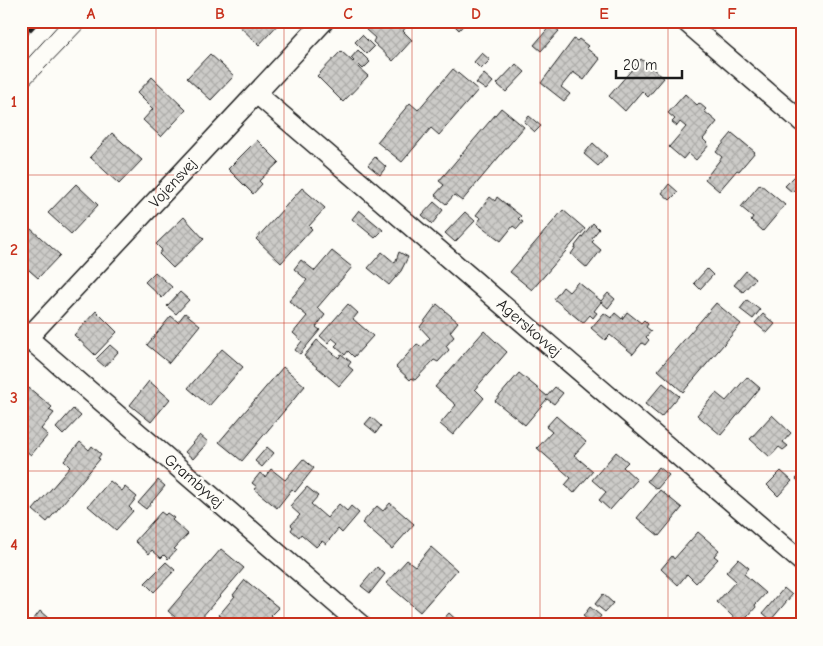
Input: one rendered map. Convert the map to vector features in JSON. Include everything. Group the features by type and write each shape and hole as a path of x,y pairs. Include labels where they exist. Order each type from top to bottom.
{"street":[{"name":"Vojensvej","path":"24,342 324,21"},
{"path":"685,21 802,122"},
{"name":"Agerskovvej","path":"256,94 802,562"},
{"name":"Grambyvej","path":"24,342 361,625"}],"building":[{"path":"234,21 281,21 259,45"},
{"path":"374,21 401,21 406,27 403,31 412,40 393,61 373,42 375,38 366,30"},
{"path":"450,21 467,21 459,30"},
{"path":"551,25 559,31 541,51 534,45"},
{"path":"362,35 374,47 367,54 355,42"},
{"path":"574,39 577,41 579,39 588,46 586,48 600,59 584,80 573,72 561,87 570,94 564,101 541,83"},
{"path":"358,50 370,62 363,69 359,65 358,67 368,76 343,102 317,76 341,51 353,62 351,58"},
{"path":"482,53 490,60 481,69 474,62"},
{"path":"210,54 234,76 211,100 187,78"},
{"path":"641,59 664,78 648,97 642,91 625,111 609,96"},
{"path":"516,64 525,72 506,92 497,84"},
{"path":"453,69 478,90 439,135 431,128 402,162 377,142 410,103 418,110"},
{"path":"484,74 493,82 486,90 476,83"},
{"path":"152,77 186,110 161,137 143,120 153,109 137,93"},
{"path":"685,94 697,105 699,103 706,109 704,111 717,122 703,139 709,145 696,160 688,153 683,159 669,147 686,127 680,122 677,126 672,122 675,119 668,113"},
{"path":"501,108 524,127 462,201 454,195 446,204 435,195 444,185 439,181"},
{"path":"529,116 541,126 535,132 524,122"},
{"path":"112,133 142,160 119,184 90,157"},
{"path":"732,133 755,152 719,191 705,179 722,157 716,152"},
{"path":"257,140 279,162 259,181 262,184 253,194 228,169"},
{"path":"593,143 607,156 598,166 584,154"},
{"path":"375,157 386,167 380,175 368,165"},
{"path":"801,170 802,182 792,192 785,186"},
{"path":"76,184 98,205 71,234 48,213"},
{"path":"669,184 678,192 670,200 662,193"},
{"path":"760,184 785,205 763,231 751,220 753,217 741,207"},
{"path":"302,188 325,208 309,226 312,229 281,263 256,239"},
{"path":"490,197 495,201 497,197 521,216 518,219 523,222 517,229 513,226 501,241 477,223 481,218 476,215"},
{"path":"434,202 443,210 432,224 422,215"},
{"path":"359,210 383,230 375,238 352,219"},
{"path":"563,210 585,229 532,290 510,272"},
{"path":"465,212 475,221 455,242 445,233"},
{"path":"184,217 204,239 173,268 159,254 162,250 156,244"},
{"path":"593,223 599,229 592,238 594,240 592,242 601,250 587,268 571,254"},
{"path":"31,229 60,255 38,278 21,263 21,239"},
{"path":"332,251 352,267 317,308 325,315 316,327 320,330 300,354 295,350 302,341 293,333 307,316 289,301 307,280 294,269 301,260 315,271"},
{"path":"382,252 395,263 399,252 408,257 401,271 389,285 368,268"},
{"path":"707,269 713,275 700,289 694,283"},
{"path":"746,271 755,279 743,292 734,285"},
{"path":"155,272 172,287 162,298 145,282"},
{"path":"578,282 601,301 608,293 615,299 608,308 601,302 594,311 597,313 593,318 590,315 583,323 554,299 563,287 569,292"},
{"path":"180,292 189,300 176,314 167,306"},
{"path":"747,300 760,310 753,319 740,309"},
{"path":"716,303 741,324 683,392 658,370"},
{"path":"348,304 358,313 353,319 373,336 354,357 348,351 345,355 335,346 338,343 332,338 328,343 320,336"},
{"path":"437,304 458,322 450,332 454,337 446,346 449,350 438,362 434,360 415,380 412,378 410,380 396,367 417,344 422,347 430,338 420,327"},
{"path":"96,311 117,332 95,355 74,335"},
{"path":"627,312 641,323 644,320 648,324 646,327 651,331 646,337 649,340 645,345 642,343 633,354 610,335 605,340 591,328 604,313 611,318 615,313 622,319"},
{"path":"185,313 200,325 169,363 147,345 171,316 178,322"},
{"path":"763,314 775,324 767,333 755,323"},
{"path":"484,331 507,352 475,389 484,398 453,435 440,424 456,405 435,387"},
{"path":"317,340 339,358 341,354 351,362 348,366 353,370 339,386 304,356"},
{"path":"110,345 118,352 105,367 96,359"},
{"path":"222,349 243,367 209,406 188,388"},
{"path":"283,367 305,386 242,461 219,442"},
{"path":"519,373 547,396 555,387 563,393 554,404 547,399 525,425 495,401"},
{"path":"747,377 760,388 721,435 697,415 716,393 726,401"},
{"path":"149,381 170,399 151,422 130,405"},
{"path":"663,383 679,396 661,417 645,404"},
{"path":"29,388 52,407 49,410 54,413 41,429 48,435 31,455 21,447 21,439 23,437 21,435 21,397"},
{"path":"73,409 81,416 63,435 56,428"},
{"path":"772,415 791,433 783,442 788,446 783,450 779,447 770,457 750,439"},
{"path":"556,416 586,442 574,455 593,471 574,493 565,485 571,478 537,448 552,432 546,427"},
{"path":"371,417 381,426 376,433 365,424"},
{"path":"200,435 208,442 193,459 185,452"},
{"path":"80,442 89,450 92,446 101,454 98,458 100,459 47,522 33,510 70,467 64,461"},
{"path":"267,447 274,453 262,467 255,461"},
{"path":"616,452 628,462 623,467 637,480 610,510 599,500 606,492 592,480"},
{"path":"303,459 314,468 295,492 292,489 277,508 254,489 257,487 252,483 260,473 265,477 271,469 285,480"},
{"path":"659,467 669,475 657,489 647,481"},
{"path":"781,471 792,481 778,496 767,485"},
{"path":"802,473 802,485 796,479"},
{"path":"158,480 165,486 146,509 138,503"},
{"path":"110,481 122,491 125,487 137,497 129,507 133,511 116,530 88,506"},
{"path":"307,487 318,496 311,504 327,518 339,504 347,511 351,506 359,513 342,533 338,529 326,544 322,541 316,547 301,534 299,537 291,530 293,527 291,525 300,515 290,506"},
{"path":"660,490 682,508 659,536 637,518"},
{"path":"390,503 414,524 392,549 362,523 377,506 383,511"},
{"path":"161,512 165,515 167,513 174,518 172,520 188,534 174,549 176,550 168,559 164,555 161,558 152,550 149,554 135,541"},
{"path":"698,532 719,550 714,556 718,559 696,583 687,574 678,585 661,569 672,556 674,559"},
{"path":"431,547 457,570 420,612 386,583 407,560 415,566"},
{"path":"221,549 244,568 195,625 184,625 168,611"},
{"path":"738,559 749,568 744,574 766,593 741,624 717,602 736,581 726,572"},
{"path":"166,562 175,570 154,592 145,583"},
{"path":"377,567 385,574 370,593 361,586"},
{"path":"245,580 279,608 271,616 273,618 267,625 219,625 218,623 223,618 219,615 235,596 233,595"},
{"path":"784,588 792,595 771,620 763,613"},
{"path":"603,594 613,603 605,612 595,604"},
{"path":"590,607 601,616 594,625 583,616"},
{"path":"40,611 48,618 43,625 31,625 30,624"},
{"path":"449,613 462,625 438,625"},
{"path":"423,619 429,625 418,625"}],"tram line":[{"path":"21,66 62,21"},
{"path":"21,93 90,21"}],"railway":[{"path":"21,38 37,21"}]}
